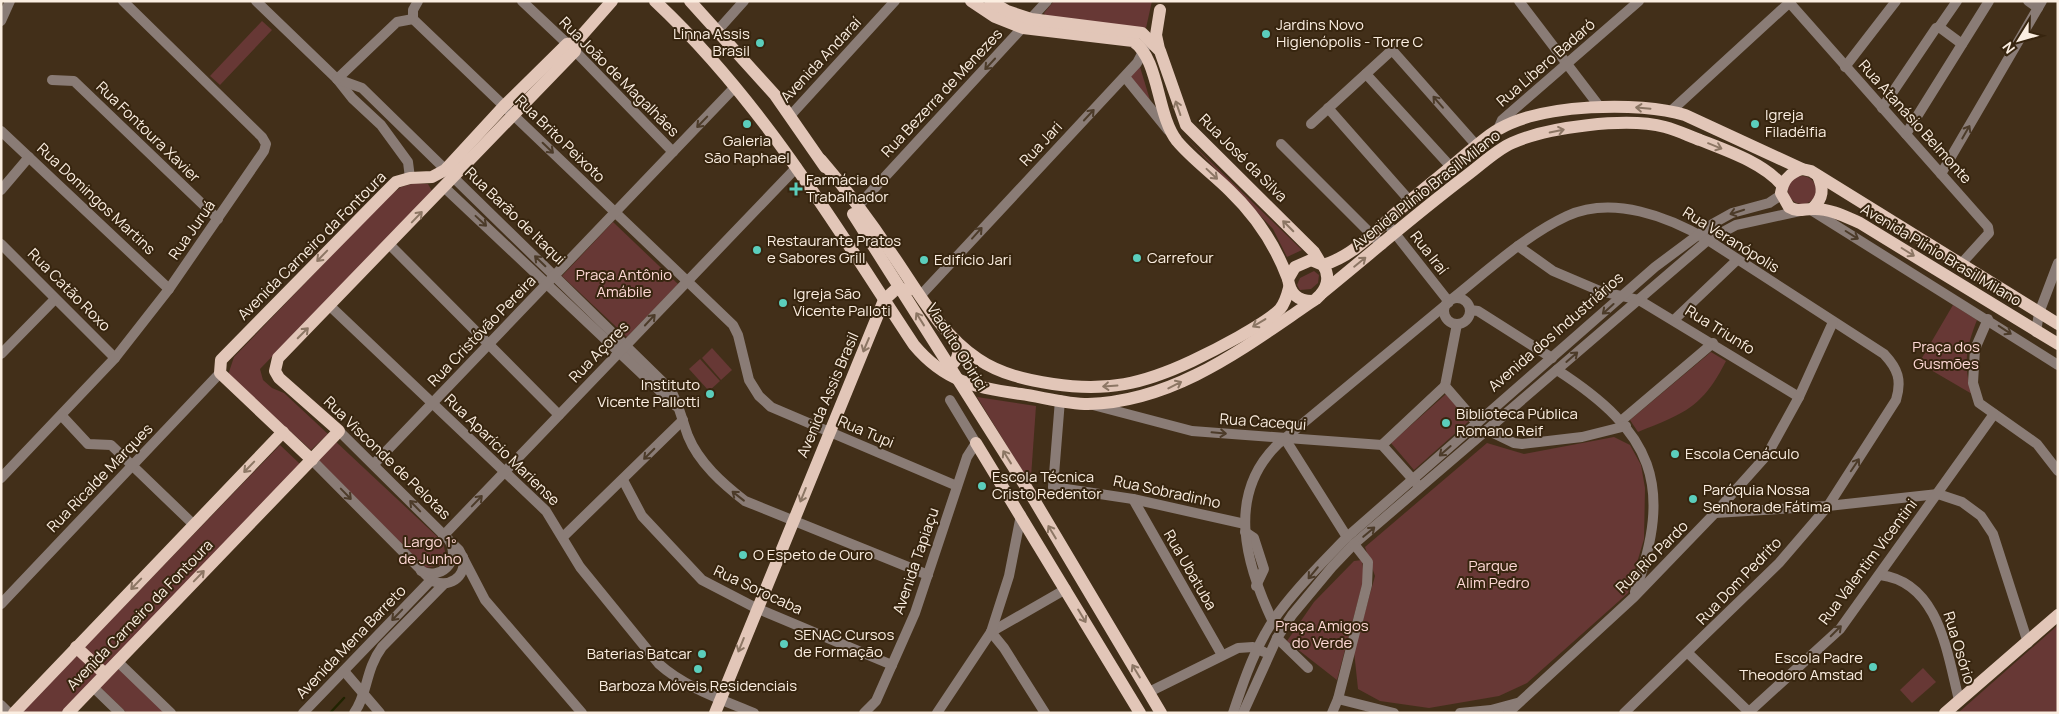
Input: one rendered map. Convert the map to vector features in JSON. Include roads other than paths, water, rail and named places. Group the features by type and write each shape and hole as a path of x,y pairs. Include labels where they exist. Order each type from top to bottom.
{"main road":[{"name":"Avenida Carneiro da Fontoura","path":"275,371 278,358 445,188 450,174 508,110 572,46 612,1"},
{"path":"655,1 703,48 775,134 914,344 933,365 963,383 989,390 1087,404 1126,401 1163,391 1215,365 1322,293 1327,277 1322,264 1311,260 1300,264 1291,272 1285,302 1279,310 1225,344 1159,376 1121,386 1082,388 1018,378 978,360 955,340 937,320 775,95 690,1"},
{"path":"971,1 995,16 1027,24 1133,41 1143,52 1166,118 1177,140 1231,192 1266,231 1273,243 1289,284 1297,297 1312,301"},
{"path":"990,1 1027,24 1134,30 1149,38"},
{"path":"1160,51 1156,34 1161,6"},
{"name":"Rua José da Silva","path":"1149,38 1160,51 1186,125 1314,252 1322,264"},
{"name":"Avenida Plínio Brasil Milano","path":"1322,264 1345,257 1386,222 1407,197 1447,163 1473,143 1498,129 1524,119 1554,112 1599,106 1671,111 1699,121 1802,169 1811,171 2058,324"},
{"name":"Avenida Plínio Brasil Milano","path":"1322,293 1396,234 1437,198 1510,143 1527,137 1596,125 1631,123 1665,127 1719,148 1767,171 1782,190 1789,207 1837,213 1860,223 2058,344"},
{"path":"1498,129 1510,143"},
{"name":"Avenida dos Industriários","path":"1782,190 1788,176 1802,169"},
{"name":"Avenida Carneiro da Fontoura","path":"220,373 221,360 396,182 410,178 450,174"},
{"path":"1808,210 1822,194 1822,186 1818,176"},
{"name":"Viaduto Obirici","path":"856,210 1033,498 1161,713"},
{"path":"884,300 889,294 902,288 909,288 920,295"},
{"name":"Avenida Assis Brasil","path":"715,713 756,608 884,300"},
{"path":"933,365 943,368 953,364 959,355 955,340"},
{"name":"Rua Visconde de Pelotas","path":"275,371 286,384 339,431"},
{"path":"220,373 312,460"},
{"name":"Avenida Carneiro da Fontoura","path":"68,713 339,431"},
{"name":"Avenida Carneiro da Fontoura","path":"14,713 283,432"},
{"path":"976,443 1140,713"},
{"path":"1944,713 2058,615"},
{"path":"76,647 105,674"}],"street":[{"path":"1,21 10,1"},
{"name":"Rua Juruá","path":"1,478 62,416 115,358 169,289 264,151 266,144 262,137 123,1"},
{"name":"Rua Barão de Itaqui","path":"256,1 337,79 352,98 381,125 408,162 410,178"},
{"path":"337,79 397,22 413,19 413,10 418,1"},
{"name":"Rua João de Magalhães","path":"522,1 572,46 673,152"},
{"path":"718,30 744,1"},
{"name":"Avenida Andaraí","path":"790,116 895,1"},
{"name":"Rua Bezerra de Menezes","path":"856,210 1047,1"},
{"path":"1520,1 1599,106"},
{"name":"Rua Líbero Badaró","path":"1498,129 1502,120 1569,67 1639,1"},
{"path":"1845,66 1896,1"},
{"path":"1882,108 1936,28 1940,28 1957,1"},
{"path":"1906,134 1989,1"},
{"path":"1941,174 2040,5 2028,1"},
{"path":"1671,111 1790,2"},
{"name":"Rua Atanásio Belmonte","path":"1790,2 1990,230 1961,264"},
{"name":"Rua Jari","path":"920,295 1137,63 1161,6"},
{"name":"Rua Brito Peixoto","path":"413,19 687,281"},
{"path":"1940,28 1962,44"},
{"path":"1311,124 1391,51 1394,51 1473,143"},
{"path":"1366,74 1447,163"},
{"path":"1125,77 1177,140"},
{"name":"Rua Barão de Itaqui","path":"337,79 362,88 507,229 552,280"},
{"name":"Rua Fontoura Xavier","path":"52,80 74,81 218,219"},
{"name":"Rua Cristóvão Pereira","path":"374,464 491,344 735,87"},
{"path":"352,98 362,88"},
{"path":"1328,108 1407,197"},
{"name":"Rua Domingos Martins","path":"1,131 169,289"},
{"path":"1281,144 1382,245"},
{"path":"1,190 29,157"},
{"name":"Rua Açores","path":"446,538 504,473 797,167"},
{"name":"Rua Barão de Itaqui","path":"445,188 499,237 552,280 623,348 682,415"},
{"name":"Avenida dos Industriários","path":"1233,713 1244,678 1273,622 1351,540 1413,479 1622,296 1697,234 1732,213 1770,203 1782,190"},
{"name":"Rua Veranópolis","path":"1273,622 1256,586 1245,528 1250,488 1269,454 1518,246 1567,216 1601,208 1648,212 1708,240 1736,260 1884,354"},
{"path":"1808,210 1988,319 2058,365"},
{"name":"Avenida dos Industriários","path":"1351,540 1420,488 1708,240 1736,225 1808,210"},
{"name":"Rua Iraí","path":"1386,222 1450,301"},
{"path":"499,237 507,229"},
{"name":"Rua Catão Roxo","path":"1,244 115,358"},
{"path":"390,245 491,344 559,415"},
{"name":"Rua Triunfo","path":"1518,246 1553,271 1600,292 1639,300 1675,319 1799,396"},
{"path":"1675,319 1736,260"},
{"path":"2036,332 2039,313 2058,263"},
{"name":"Rua Tupi","path":"687,281 737,329 749,380 759,396 771,407 957,486"},
{"path":"1,354 55,299"},
{"path":"1450,301 1465,302 1470,310 1466,320 1457,324 1447,320 1444,310 1450,301"},
{"name":"Rua Aparício Mariense","path":"330,306 546,511 580,567 646,652 670,674 720,699 754,713"},
{"path":"1470,310 1478,311 1552,358"},
{"path":"1988,319 1975,349 1973,383 1979,404 2037,444 2058,471"},
{"name":"Rua Rio Pardo","path":"1508,713 1634,597 1715,514 1767,455 1799,396 1833,322"},
{"path":"1420,488 1382,445 1445,386 1457,324"},
{"path":"1487,430 1514,443 1522,444 1582,437 1624,424 1713,343"},
{"name":"Rua Dom Pedrito","path":"1624,713 1779,563 1828,506 1896,400 1900,386 1899,376 1894,365 1884,354"},
{"path":"1557,370 1588,390 1624,424 1639,446 1648,468 1655,495 1654,525 1649,555 1634,597"},
{"name":"Rua Ricalde Marques","path":"1,604 133,467 220,373"},
{"path":"1520,385 1529,394"},
{"path":"1445,386 1477,423"},
{"path":"950,400 976,443"},
{"name":"Rua Sobradinho","path":"1060,400 1053,487 1133,499 1245,528"},
{"name":"Rua Cacequi","path":"1087,404 1192,431 1382,445"},
{"name":"Rua Valentim Vicentini","path":"1749,712 1840,629 1994,414"},
{"path":"563,537 623,480 682,415 698,455 723,484 745,501 928,576"},
{"path":"62,416 88,444 111,445 193,524"},
{"name":"Rua Visconde de Pelotas","path":"339,431 374,464 462,556 485,600 582,713"},
{"path":"1285,439 1351,540 1368,562 1367,585 1338,699 1332,713"},
{"name":"Avenida Tapiaçu","path":"864,713 876,700 892,665 928,576 967,457 976,443"},
{"path":"312,460 420,570 431,580 444,584"},
{"name":"Rua Sorocaba","path":"623,480 642,516 694,573 710,586 756,608 892,665"},
{"path":"1715,514 1828,506 1938,494 1962,502 1980,516 1993,534 2028,642"},
{"name":"Rua Ubatuba","path":"1133,499 1222,655"},
{"path":"937,713 990,632 1009,576 1021,515"},
{"path":"420,570 433,574 445,570 452,559 453,552 446,538"},
{"name":"Avenida dos Industriários","path":"1243,713 1277,638 1337,555"},
{"name":"Avenida Mena Barreto","path":"354,713 363,693 369,668 382,647 444,584 456,580 461,575 464,562 462,556"},
{"name":"Rua Osório","path":"1880,575 1893,577 1910,586 1931,609 1938,624 1959,700"},
{"name":"Avenida Mena Barreto","path":"303,713 431,580"},
{"path":"990,632 1066,589"},
{"path":"990,632 1004,648 1045,713"},
{"path":"1277,638 1308,668"},
{"path":"1149,692 1222,655 1246,646 1258,648 1268,655"},
{"path":"1688,653 1749,712"},
{"path":"117,661 171,713"},
{"path":"344,671 380,713"},
{"path":"93,687 120,713"},
{"path":"1338,699 1394,713"},
{"path":"1460,713 1491,710 1520,702"},
{"path":"1,705 9,713"}],"waterway":[{"path":"330,713 344,698"}],"place":[{"name":"Jardins Novo Higienópolis - Torre C","path":"1266,34"},
{"name":"Linna Assis Brasil","path":"760,43"},
{"name":"Galeria São Raphael","path":"747,124"},
{"name":"Igreja Filadélfia","path":"1755,124"},
{"name":"Farmácia do Trabalhador","path":"796,189"},
{"name":"Restaurante Pratos e Sabores Grill","path":"757,250"},
{"name":"Carrefour","path":"1137,258"},
{"name":"Edifício Jari","path":"924,260"},
{"name":"Igreja São Vicente Palloti","path":"783,303"},
{"name":"Instituto Vicente Pallotti","path":"710,394"},
{"name":"Biblioteca Pública Romano Reif","path":"1446,423"},
{"name":"Escola Cenáculo","path":"1675,454"},
{"name":"Escola Técnica Cristo Redentor","path":"982,486"},
{"name":"Paróquia Nossa Senhora de Fátima","path":"1693,499"},
{"name":"O Espeto de Ouro","path":"743,555"},
{"name":"SENAC Cursos de Formação","path":"784,644"},
{"name":"Baterias Batcar","path":"702,654"},
{"name":"Escola Padre Theodoro Amstad","path":"1873,667"},
{"name":"Barboza Móveis Residenciais","path":"698,669"}],"park label":[{"name":"Praça Antônio Amábile","path":"624,284"},
{"name":"Praça dos Gusmões","path":"1946,356"},
{"name":"Largo 1º de Junho","path":"430,550"},
{"name":"Parque Alim Pedro","path":"1493,574"},
{"name":"Praça Amigos do Verde","path":"1322,634"}]}
